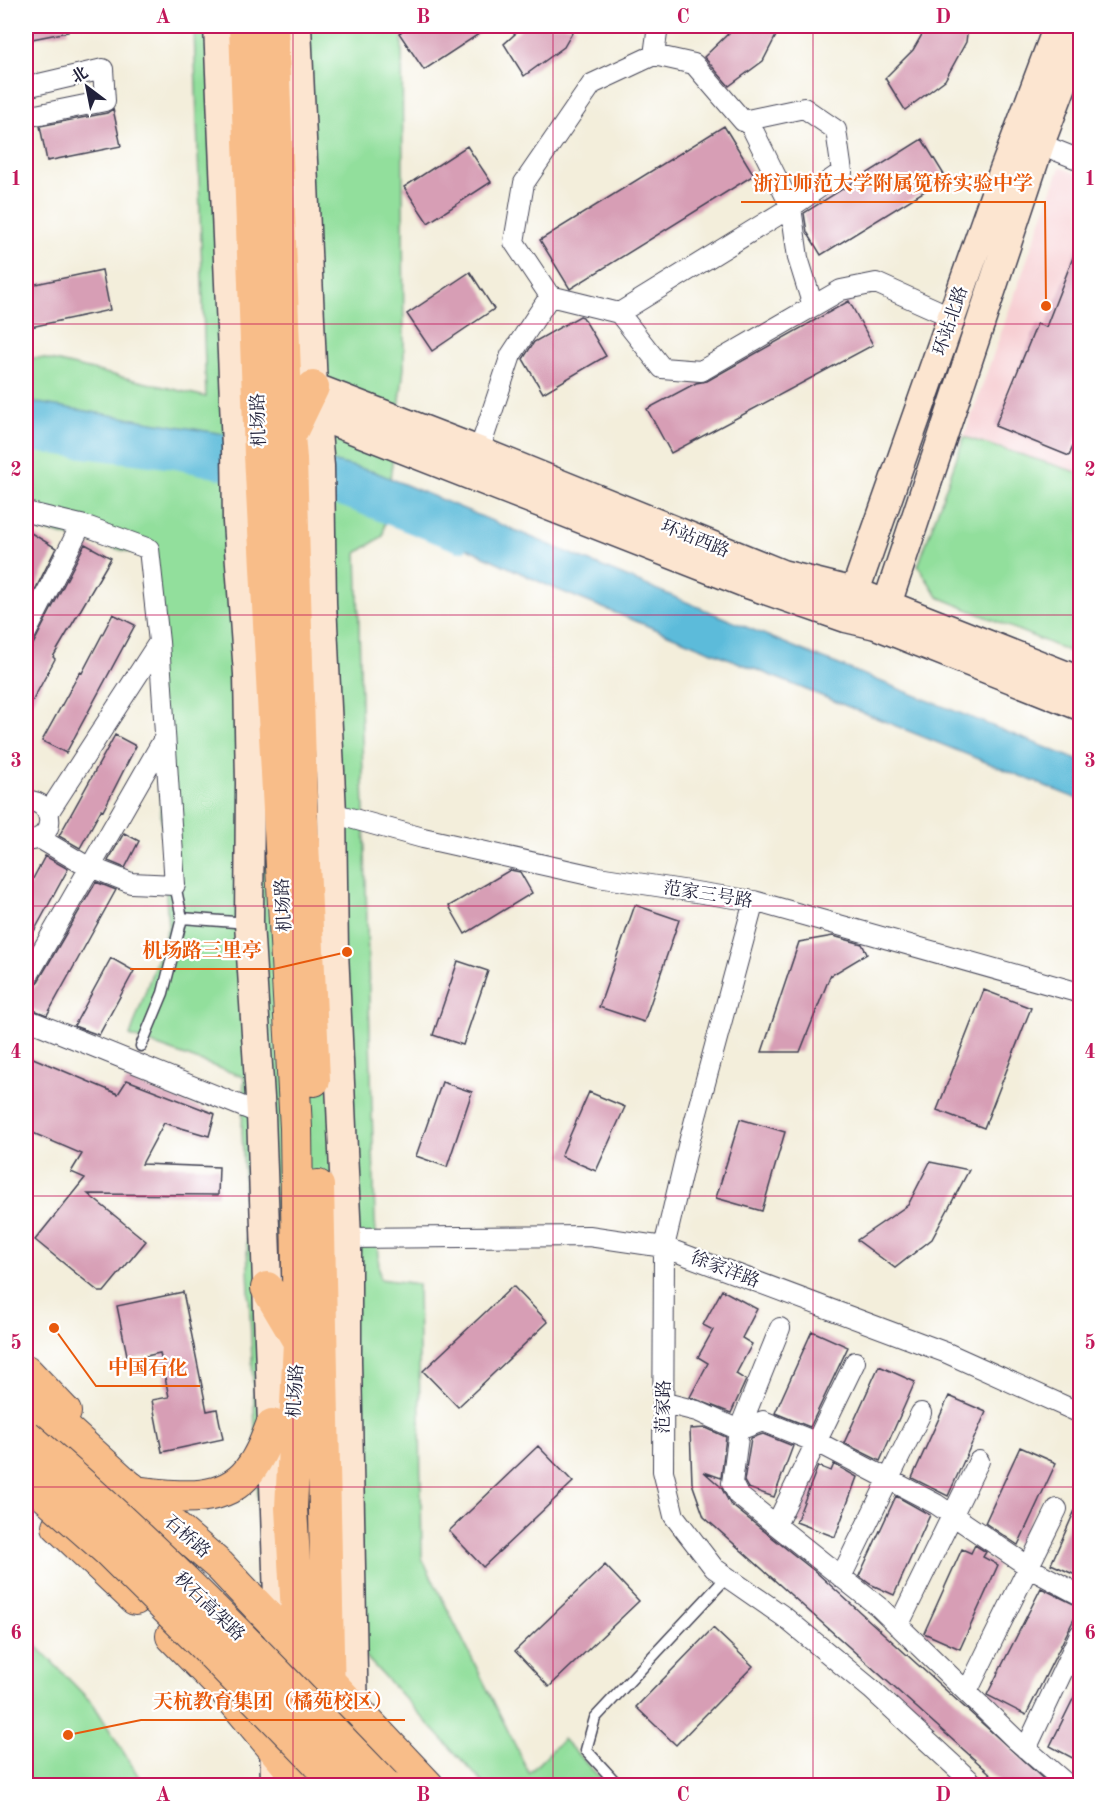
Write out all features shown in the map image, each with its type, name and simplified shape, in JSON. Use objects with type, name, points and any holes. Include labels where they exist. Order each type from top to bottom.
[{"type":"highway","points":[[26,1394],[134,1491]]},
{"type":"highway","name":"秋石高架路","points":[[26,1436],[243,1639],[385,1785]]},
{"type":"highway","name":"秋石高架路","points":[[26,1478],[108,1550],[216,1656],[341,1785]]},
{"type":"main road","name":"机场路","points":[[218,26],[248,451],[278,522],[322,615],[332,813],[334,951],[347,1238],[347,1361],[356,1785]]},
{"type":"main road","name":"机场路","points":[[245,26],[248,451]]},
{"type":"main road","name":"机场路","points":[[272,26],[300,454]]},
{"type":"main road","name":"机场路","points":[[297,26],[315,401],[278,522],[248,674],[249,923],[261,1114],[272,1425],[289,1638],[304,1785]]},
{"type":"main road","name":"环站北路","points":[[850,605],[996,191],[1058,26]]},
{"type":"main road","name":"环站北路","points":[[882,615],[1040,144],[1080,38]]},
{"type":"main road","points":[[300,454],[315,401]]},
{"type":"main road","name":"环站西路","points":[[315,401],[479,451],[782,574],[850,605]]},
{"type":"main road","name":"环站西路","points":[[315,401],[734,579],[850,605],[1080,681]]},
{"type":"main road","name":"机场路","points":[[273,1748],[289,1638],[291,1508],[299,1342],[296,1128],[278,522]]},
{"type":"main road","name":"机场路","points":[[278,522],[301,800],[313,1024],[320,1231],[329,1681],[304,1785]]},
{"type":"main road","name":"环站西路","points":[[882,615],[1080,706]]},
{"type":"main road","points":[[267,1288],[299,1342]]},
{"type":"main road","points":[[26,1371],[56,1401],[134,1491],[199,1497],[226,1490],[248,1473],[262,1451],[272,1425]]},
{"type":"main road","name":"石桥路","points":[[26,1415],[134,1491],[220,1566],[428,1785]]},
{"type":"main road","points":[[26,1497],[137,1601],[224,1689],[304,1785]]},
{"type":"street","points":[[654,55],[658,26]]},
{"type":"street","points":[[619,314],[791,207],[842,172],[836,130],[804,108],[743,121],[694,64],[654,55],[592,84],[525,183],[514,242],[550,296],[619,314],[662,368],[701,371],[841,290],[876,283],[952,317]]},
{"type":"street","points":[[26,87],[103,69],[105,101],[26,117]]},
{"type":"street","points":[[748,120],[791,207],[798,258],[813,306]]},
{"type":"street","points":[[1040,144],[1080,160]]},
{"type":"street","points":[[479,451],[512,355],[550,296]]},
{"type":"street","points":[[26,512],[81,525],[149,549],[159,642],[175,885],[131,883],[30,842]]},
{"type":"street","points":[[26,633],[81,525]]},
{"type":"street","points":[[30,842],[46,832],[49,826],[48,813],[159,642]]},
{"type":"street","points":[[26,979],[165,737]]},
{"type":"street","points":[[26,801],[39,803],[48,813]]},
{"type":"street","name":"范家三号路","points":[[332,813],[423,838],[598,877],[754,901],[1080,993]]},
{"type":"street","name":"范家路","points":[[754,901],[688,1146],[664,1247],[663,1471],[674,1516],[714,1568],[783,1616],[871,1689],[976,1785]]},
{"type":"street","points":[[26,1019],[261,1114]]},
{"type":"street","name":"徐家洋路","points":[[347,1238],[589,1236],[664,1247],[947,1353],[1080,1413]]},
{"type":"street","points":[[780,1328],[739,1430],[732,1484],[738,1495],[879,1607],[1026,1749],[1069,1785]]},
{"type":"street","points":[[776,1525],[855,1362]]},
{"type":"street","points":[[665,1403],[696,1411],[739,1430],[763,1421],[816,1442],[936,1504],[1029,1567],[1080,1595]]},
{"type":"street","points":[[841,1577],[921,1413]]},
{"type":"street","points":[[898,1626],[979,1461]]},
{"type":"street","points":[[967,1692],[1057,1509]]},
{"type":"street","points":[[1026,1749],[1080,1634]]},
{"type":"lane","points":[[141,1046],[163,993],[182,918],[175,885]]},
{"type":"lane","points":[[182,918],[249,923]]},
{"type":"lane","points":[[619,1785],[586,1750],[595,1718],[727,1577]]},
{"type":"shaded area","points":[[1060,167],[1080,175],[1080,656],[938,597],[918,566]]},
{"type":"green space","points":[[194,26],[402,26],[404,368],[383,536],[357,553],[375,1220],[380,1279],[418,1284],[422,1558],[529,1773],[563,1739],[607,1785],[485,1785],[260,1543],[242,1131],[244,1077],[130,1036],[168,927],[145,556],[26,526],[26,358],[42,358],[206,397]]},
{"type":"green space","points":[[964,437],[1080,473],[1080,656],[938,597],[918,566]]},
{"type":"green space","points":[[26,1635],[94,1705],[144,1785],[26,1785]]},
{"type":"water","points":[[26,401],[224,434],[375,472],[799,649],[1080,761],[1080,800],[551,587],[342,490],[26,435]]},
{"type":"building","points":[[26,26],[67,26],[68,32],[27,40]]},
{"type":"building","points":[[411,26],[491,26],[424,70],[399,33]]},
{"type":"building","points":[[524,26],[576,26],[564,47],[524,76],[504,44]]},
{"type":"building","points":[[734,26],[781,26],[763,61],[729,86],[704,57]]},
{"type":"building","points":[[927,26],[968,26],[966,42],[945,80],[905,110],[885,78],[913,50]]},
{"type":"building","points":[[113,109],[121,146],[47,161],[40,126],[107,113]]},
{"type":"building","points":[[724,126],[754,175],[570,289],[540,240]]},
{"type":"building","points":[[922,139],[946,178],[821,255],[807,232],[804,213]]},
{"type":"building","points":[[467,146],[491,182],[428,223],[404,187]]},
{"type":"building","points":[[1079,242],[1080,429],[1069,456],[995,426],[1037,324],[1046,327]]},
{"type":"building","points":[[102,270],[110,310],[26,328],[26,286]]},
{"type":"building","points":[[470,272],[494,309],[432,351],[407,314]]},
{"type":"building","points":[[849,301],[873,345],[671,453],[647,409],[696,383],[707,381]]},
{"type":"building","points":[[580,316],[583,317],[606,356],[543,393],[523,359],[534,342]]},
{"type":"building","points":[[26,530],[56,548],[26,608]]},
{"type":"building","points":[[85,544],[111,558],[53,657],[55,659],[26,713],[26,658]]},
{"type":"building","points":[[113,614],[135,625],[66,753],[42,741]]},
{"type":"building","points":[[115,735],[136,746],[103,811],[101,810],[80,848],[59,836]]},
{"type":"building","points":[[124,833],[139,841],[125,868],[108,861]]},
{"type":"building","points":[[45,856],[68,869],[26,946],[26,892]]},
{"type":"building","points":[[510,870],[520,872],[532,893],[465,934],[449,906]]},
{"type":"building","points":[[96,882],[116,890],[47,1015],[26,1007],[26,1000],[31,990]]},
{"type":"building","points":[[635,905],[679,920],[644,1022],[599,1007]]},
{"type":"building","points":[[833,936],[862,944],[867,954],[830,976],[800,1052],[762,1052],[799,942]]},
{"type":"building","points":[[111,958],[134,971],[99,1035],[74,1026]]},
{"type":"building","points":[[458,961],[488,971],[463,1045],[433,1035]]},
{"type":"building","points":[[984,990],[1031,1008],[984,1128],[937,1110]]},
{"type":"building","points":[[26,1055],[118,1094],[127,1080],[215,1114],[209,1136],[164,1123],[142,1164],[219,1167],[218,1195],[88,1194],[146,1241],[104,1292],[99,1292],[35,1240],[85,1178],[71,1172],[82,1154],[26,1130]]},
{"type":"building","points":[[442,1082],[472,1092],[447,1167],[416,1156]]},
{"type":"building","points":[[589,1092],[625,1107],[596,1171],[561,1156]]},
{"type":"building","points":[[740,1119],[785,1132],[762,1211],[716,1198]]},
{"type":"building","points":[[930,1162],[969,1170],[932,1239],[895,1268],[857,1240],[908,1205]]},
{"type":"building","points":[[513,1286],[548,1322],[458,1407],[423,1371]]},
{"type":"building","points":[[722,1290],[757,1309],[742,1338],[752,1344],[736,1374],[746,1380],[731,1413],[690,1397],[708,1363],[698,1357],[713,1330],[703,1325]]},
{"type":"building","points":[[183,1292],[207,1411],[217,1409],[223,1439],[162,1452],[152,1400],[169,1397],[160,1353],[128,1360],[117,1306]]},
{"type":"building","points":[[812,1331],[848,1347],[810,1427],[775,1413]]},
{"type":"building","points":[[879,1366],[915,1382],[880,1461],[844,1443]]},
{"type":"building","points":[[949,1396],[986,1412],[948,1496],[912,1478]]},
{"type":"building","points":[[706,1428],[726,1437],[721,1478],[704,1472],[721,1487],[730,1504],[817,1573],[1050,1785],[1003,1785],[704,1517],[692,1483],[690,1429]]},
{"type":"building","points":[[763,1434],[793,1446],[774,1497],[748,1488],[744,1481],[751,1438]]},
{"type":"building","points":[[538,1446],[573,1482],[483,1567],[449,1531]]},
{"type":"building","points":[[1020,1447],[1056,1463],[1018,1545],[985,1523]]},
{"type":"building","points":[[834,1464],[857,1477],[835,1537],[796,1522],[818,1466],[831,1471]]},
{"type":"building","points":[[896,1496],[930,1515],[894,1595],[859,1576]]},
{"type":"building","points":[[1080,1499],[1080,1577],[1051,1564]]},
{"type":"building","points":[[975,1545],[986,1552],[983,1557],[998,1565],[960,1649],[924,1633],[962,1549],[971,1553]]},
{"type":"building","points":[[605,1565],[639,1601],[549,1687],[515,1651]]},
{"type":"building","points":[[1041,1588],[1080,1607],[1026,1715],[987,1695]]},
{"type":"building","points":[[713,1628],[753,1666],[676,1745],[636,1707]]},
{"type":"building","points":[[1080,1685],[1080,1762],[1050,1746]]},
{"type":"waterway","points":[[26,442],[176,460],[246,476]]},
{"type":"waterway","points":[[311,491],[347,499],[460,543]]},
{"type":"place","name":"浙江师范大学附属笕桥实验中学","points":[[1046,306]]},
{"type":"place","name":"机场路三里亭","points":[[347,952]]},
{"type":"place","name":"中国石化","points":[[54,1328]]},
{"type":"place","name":"天杭教育集团（橘苑校区）","points":[[68,1735]]}]
